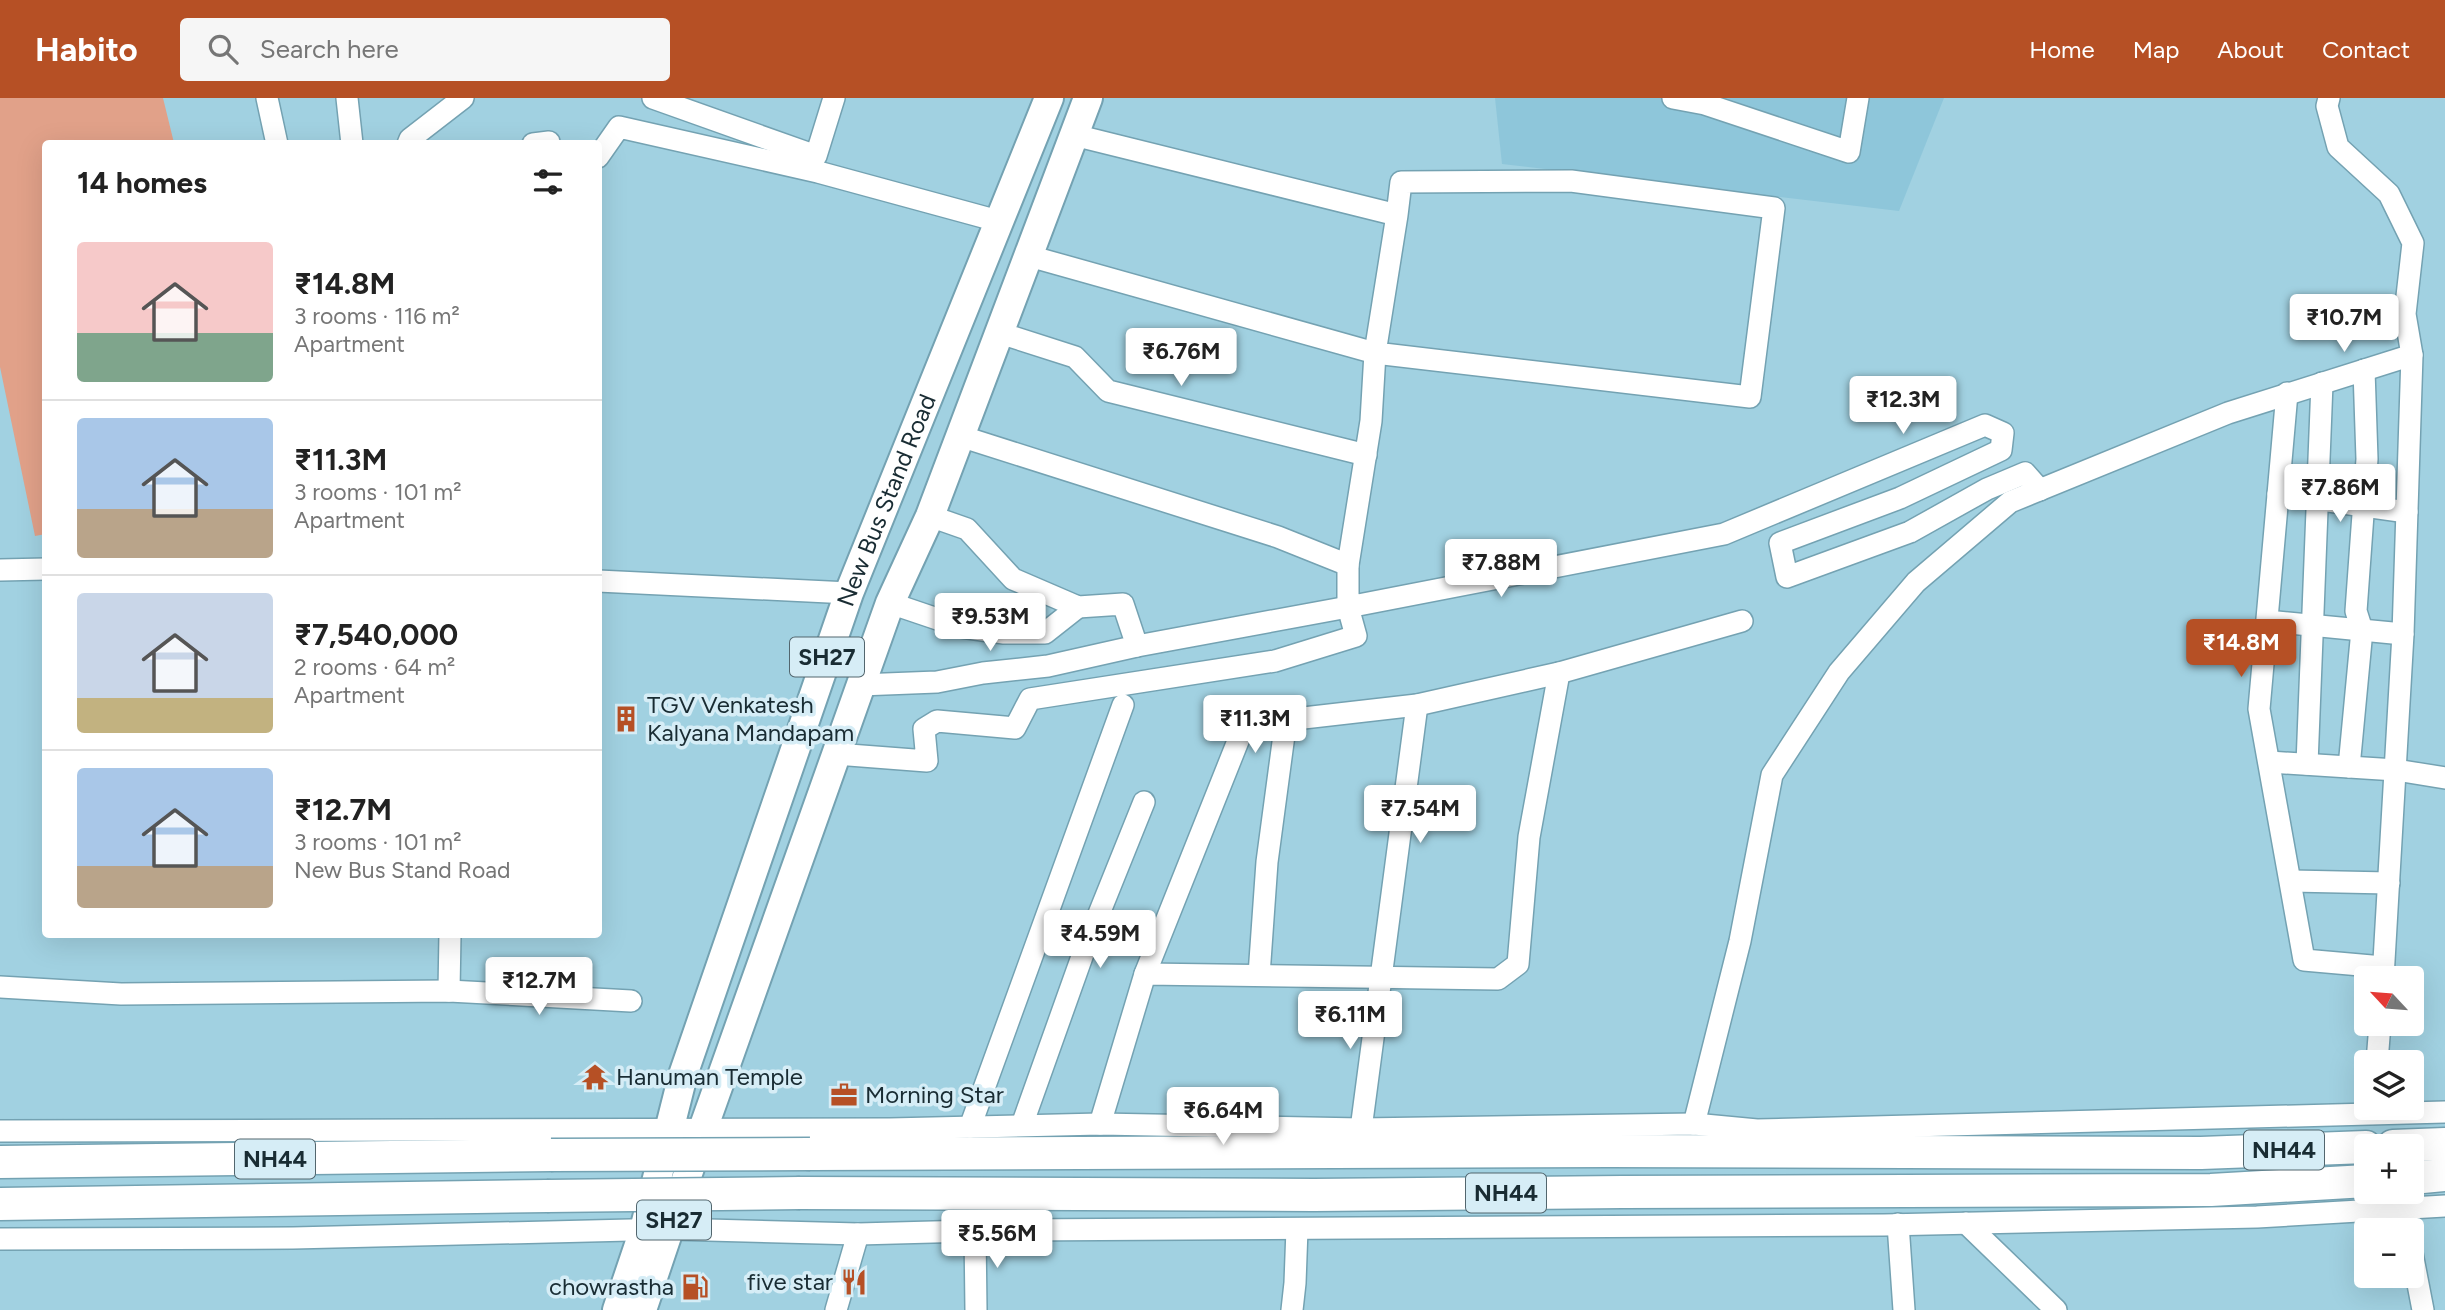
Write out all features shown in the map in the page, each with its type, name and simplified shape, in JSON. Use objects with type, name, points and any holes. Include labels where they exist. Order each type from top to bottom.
[{"type":"highway","points":[[2424,1145],[2445,1144]]},
{"type":"highway","name":"NH44","points":[[0,1162],[551,1155],[1569,1151],[2201,1153],[2354,1147]]},
{"type":"highway","points":[[2424,1177],[2445,1175]]},
{"type":"highway","name":"NH44","points":[[0,1204],[800,1193],[1314,1195],[2211,1190],[2354,1182]]},
{"type":"main road","name":"New Bus Stand Road","points":[[657,1229],[669,1129],[683,1074],[849,593],[1049,98]]},
{"type":"main road","name":"New Bus Stand Road","points":[[702,1129],[890,603],[930,516],[1088,98]]},
{"type":"main road","name":"SH27","points":[[617,1310],[702,1129]]},
{"type":"main road","name":"SH27","points":[[642,1310],[657,1229]]},
{"type":"street","points":[[267,98],[276,140]]},
{"type":"street","points":[[347,98],[352,140]]},
{"type":"street","points":[[410,140],[463,98]]},
{"type":"street","points":[[653,98],[816,156],[834,98]]},
{"type":"street","points":[[1674,98],[1705,104],[1849,152],[1858,98]]},
{"type":"street","points":[[2329,98],[2328,106],[2338,147],[2389,194],[2413,243],[2405,314],[2412,355],[2403,634],[2383,966]]},
{"type":"street","points":[[602,150],[619,127],[818,172],[999,221]]},
{"type":"street","points":[[1074,135],[1397,215]]},
{"type":"street","points":[[836,754],[927,761],[924,729],[937,721],[1015,728],[1030,699],[1275,662],[1356,636],[1348,607],[1348,565],[1371,421],[1375,352],[1401,182],[1571,181],[1774,208],[1750,397],[1375,352],[1028,256]]},
{"type":"street","points":[[1000,333],[1075,357],[1108,391],[1366,455]]},
{"type":"street","points":[[1695,1124],[1740,941],[1772,775],[1839,672],[1916,582],[2010,502],[2228,413],[2412,355]]},
{"type":"street","points":[[2349,767],[2362,630],[2356,611],[2367,459],[2364,370]]},
{"type":"street","points":[[2307,764],[2322,383]]},
{"type":"street","points":[[2287,393],[2259,709],[2304,960],[2354,968]]},
{"type":"street","points":[[860,685],[937,682],[983,673],[1048,666],[1137,646],[1724,534],[1985,425],[2003,433],[2001,450],[1900,498],[1780,544],[1787,578],[1910,532],[1987,489],[2025,473],[2040,490]]},
{"type":"street","points":[[960,436],[1278,537],[1348,565]]},
{"type":"street","points":[[2278,494],[2407,512]]},
{"type":"street","points":[[930,516],[967,529],[1013,579],[1079,607],[1123,604],[1137,646]]},
{"type":"street","points":[[0,570],[42,569]]},
{"type":"street","points":[[602,581],[849,593]]},
{"type":"street","points":[[890,603],[961,627],[1003,634],[1045,633],[1079,607]]},
{"type":"street","points":[[1100,1124],[1145,974],[1244,726],[1417,705],[1559,673],[1742,621]]},
{"type":"street","points":[[2267,621],[2403,634]]},
{"type":"street","points":[[1145,974],[1498,979],[1518,964],[1529,837],[1559,673]]},
{"type":"street","points":[[970,1127],[1123,705]]},
{"type":"street","points":[[1361,1129],[1417,705]]},
{"type":"street","points":[[1259,975],[1267,862],[1286,720]]},
{"type":"street","points":[[2269,762],[2396,770],[2445,778]]},
{"type":"street","points":[[1022,1125],[1084,951],[1144,802]]},
{"type":"street","points":[[2291,881],[2389,883]]},
{"type":"street","points":[[449,991],[450,938]]},
{"type":"street","points":[[0,987],[121,994],[449,991],[631,1000]]},
{"type":"street","points":[[0,1132],[702,1129],[1100,1124],[1361,1129],[1695,1124],[1757,1130],[2354,1111]]},
{"type":"street","points":[[2424,1111],[2445,1112]]},
{"type":"street","points":[[0,1239],[293,1238],[657,1229],[858,1234],[1898,1224],[2257,1217],[2445,1206]]},
{"type":"street","points":[[2401,1209],[2403,1218]]},
{"type":"street","points":[[1966,1223],[2056,1310]]},
{"type":"street","points":[[1898,1224],[1904,1310]]},
{"type":"street","points":[[1292,1310],[1296,1283],[1297,1229]]},
{"type":"street","points":[[975,1231],[976,1310]]},
{"type":"street","points":[[836,1310],[858,1234]]},
{"type":"street","points":[[2419,1288],[2423,1310]]},
{"type":"shaded area","points":[[0,98],[163,98],[173,140],[42,140],[42,535],[35,536],[0,367]]},
{"type":"shaded area","points":[[1495,98],[1944,98],[1899,211],[1502,164]]},
{"type":"place","name":"TGV Venkatesh Kalyana Mandapam","points":[[626,719]]},
{"type":"place","name":"Hanuman Temple","points":[[595,1077]]},
{"type":"place","name":"Morning Star","points":[[844,1095]]},
{"type":"place","name":"five star","points":[[854,1282]]},
{"type":"place","name":"chowrastha","points":[[695,1287]]}]
